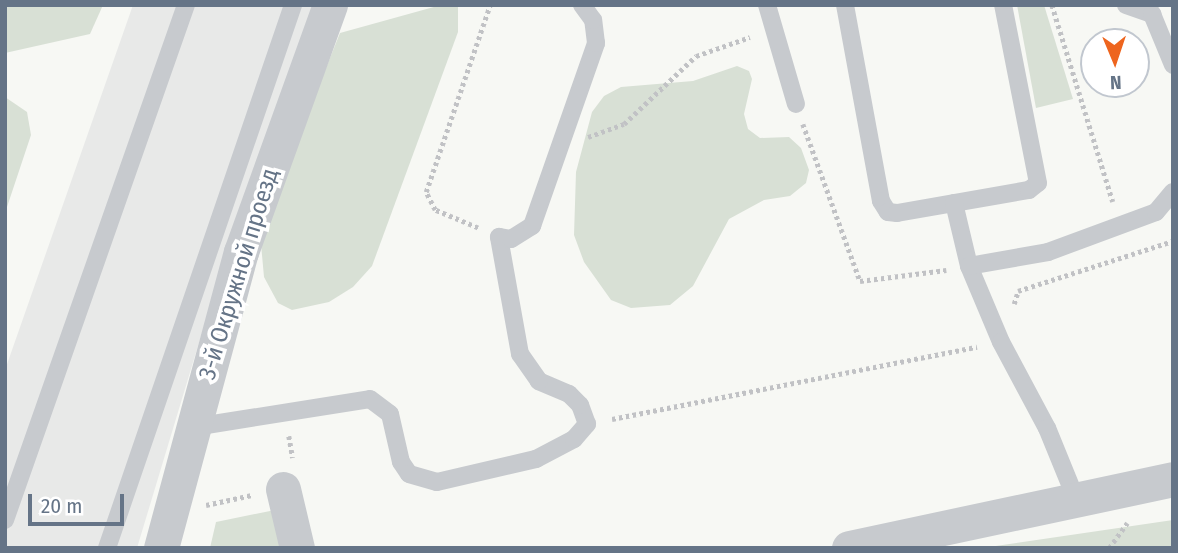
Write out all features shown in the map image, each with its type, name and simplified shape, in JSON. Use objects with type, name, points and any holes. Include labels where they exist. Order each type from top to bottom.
[{"type":"street","name":"3-й Окружной проезд","points":[[161,548],[241,252],[330,5]]},
{"type":"street","points":[[849,548],[1173,479]]},
{"type":"street","points":[[283,489],[297,548]]},
{"type":"lane","points":[[5,520],[186,5]]},
{"type":"lane","points":[[107,548],[293,5]]},
{"type":"lane","points":[[194,427],[370,399],[390,414],[401,462],[410,474],[437,482],[557,452],[587,424],[569,394],[539,381],[527,369],[520,354],[499,237],[511,239],[532,226],[596,43],[593,20],[582,5]]},
{"type":"lane","points":[[767,5],[796,104]]},
{"type":"lane","points":[[845,5],[883,208],[897,213],[1029,190],[1038,183],[1003,5]]},
{"type":"lane","points":[[1126,5],[1152,14],[1173,65]]},
{"type":"lane","points":[[969,266],[1048,252],[1156,212],[1173,192]]},
{"type":"lane","points":[[954,203],[969,266],[1002,342],[1047,428],[1076,499]]},
{"type":"path","points":[[490,5],[426,192],[435,210],[499,237]]},
{"type":"path","points":[[1052,5],[1120,225]]},
{"type":"path","points":[[558,148],[624,124],[696,56],[774,28]]},
{"type":"path","points":[[796,104],[860,281],[969,266]]},
{"type":"path","points":[[587,424],[1002,342],[1017,291],[1173,241]]},
{"type":"shaded area","points":[[5,5],[103,5],[90,34],[5,53]]},
{"type":"shaded area","points":[[133,5],[313,5],[229,243],[137,548],[5,548],[5,370]]},
{"type":"shaded area","points":[[441,5],[458,5],[458,32],[372,266],[353,287],[329,302],[292,310],[278,303],[264,277],[260,233],[340,33]]},
{"type":"shaded area","points":[[1017,5],[1044,5],[1073,99],[1036,108]]},
{"type":"shaded area","points":[[737,66],[749,71],[752,79],[744,114],[748,129],[760,138],[789,137],[801,148],[809,170],[806,183],[790,196],[764,200],[729,219],[693,286],[670,305],[631,308],[611,300],[584,262],[574,235],[576,172],[592,112],[604,96],[621,87],[693,81]]},
{"type":"shaded area","points":[[5,97],[27,112],[31,135],[5,213]]},
{"type":"shaded area","points":[[275,510],[283,548],[210,548],[216,522]]},
{"type":"shaded area","points":[[1173,520],[1173,548],[982,548]]}]
